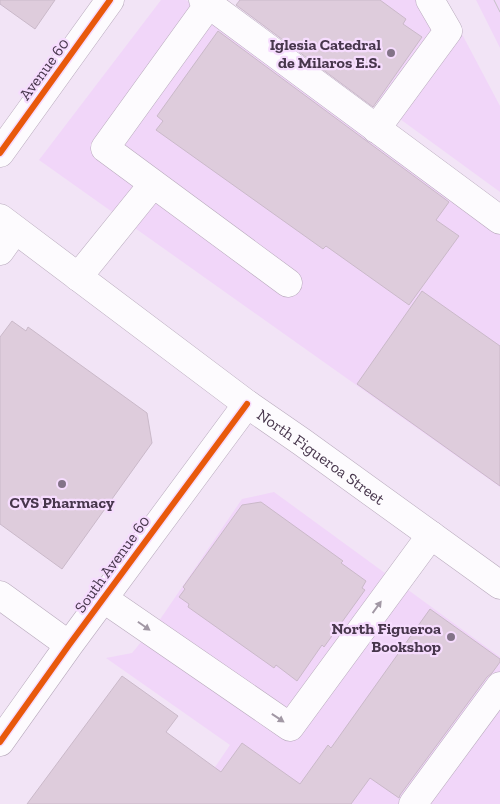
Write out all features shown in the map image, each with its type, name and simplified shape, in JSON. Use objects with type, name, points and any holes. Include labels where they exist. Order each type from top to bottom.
[{"type":"street","name":"Avenue 60","points":[[0,153],[110,0]]},
{"type":"street","points":[[376,129],[448,31],[430,0]]},
{"type":"street","points":[[288,283],[105,148],[206,2],[500,220]]},
{"type":"street","points":[[78,277],[152,184]]},
{"type":"street","name":"North Figueroa Street","points":[[5,233],[78,277],[247,404],[500,585]]},
{"type":"street","name":"South Avenue 60","points":[[0,742],[69,645],[247,404]]},
{"type":"street","points":[[104,598],[290,726],[431,535]]},
{"type":"street","points":[[0,595],[69,645]]},
{"type":"street","points":[[413,804],[500,686]]},
{"type":"shaded area","points":[[161,0],[186,0],[500,227],[500,487],[39,160]]},
{"type":"shaded area","name":"Iglesia Catedral de Milaros E.S.","points":[[237,0],[444,0],[500,106],[500,192]]},
{"type":"shaded area","points":[[476,0],[500,0],[500,48]]},
{"type":"shaded area","points":[[274,492],[500,657],[500,804],[190,804],[230,745],[106,658],[132,653],[161,618],[242,499]]},
{"type":"building","points":[[0,0],[55,0],[35,29],[0,4]]},
{"type":"building","points":[[240,0],[380,0],[406,19],[403,24],[422,37],[373,107],[236,5]]},
{"type":"building","points":[[218,31],[449,202],[436,220],[459,236],[409,305],[326,246],[323,249],[156,130],[163,121],[157,116]]},
{"type":"building","points":[[422,291],[500,346],[500,486],[357,384]]},
{"type":"building","name":"CVS Pharmacy","points":[[12,321],[26,331],[28,327],[147,413],[152,443],[62,569],[0,524],[0,337]]},
{"type":"building","points":[[261,502],[343,561],[341,563],[366,581],[362,588],[365,590],[324,647],[322,645],[297,681],[276,665],[274,668],[188,607],[189,604],[179,597],[185,589],[183,587],[242,505]]},
{"type":"building","points":[[430,609],[500,659],[500,662],[399,798],[370,778],[351,804],[27,804],[122,676],[178,716],[166,732],[221,772],[242,743],[300,784],[328,745],[331,748]]},
{"type":"tram line","points":[[494,0],[500,12]]},
{"type":"cycle path","points":[[0,153],[110,0]]},
{"type":"cycle path","points":[[0,742],[69,645],[247,404]]},
{"type":"place","name":"Iglesia Catedral de Milaros E.S.","points":[[391,53]]},
{"type":"place","name":"CVS Pharmacy","points":[[62,484]]},
{"type":"place","name":"North Figueroa Bookshop","points":[[451,637]]}]
